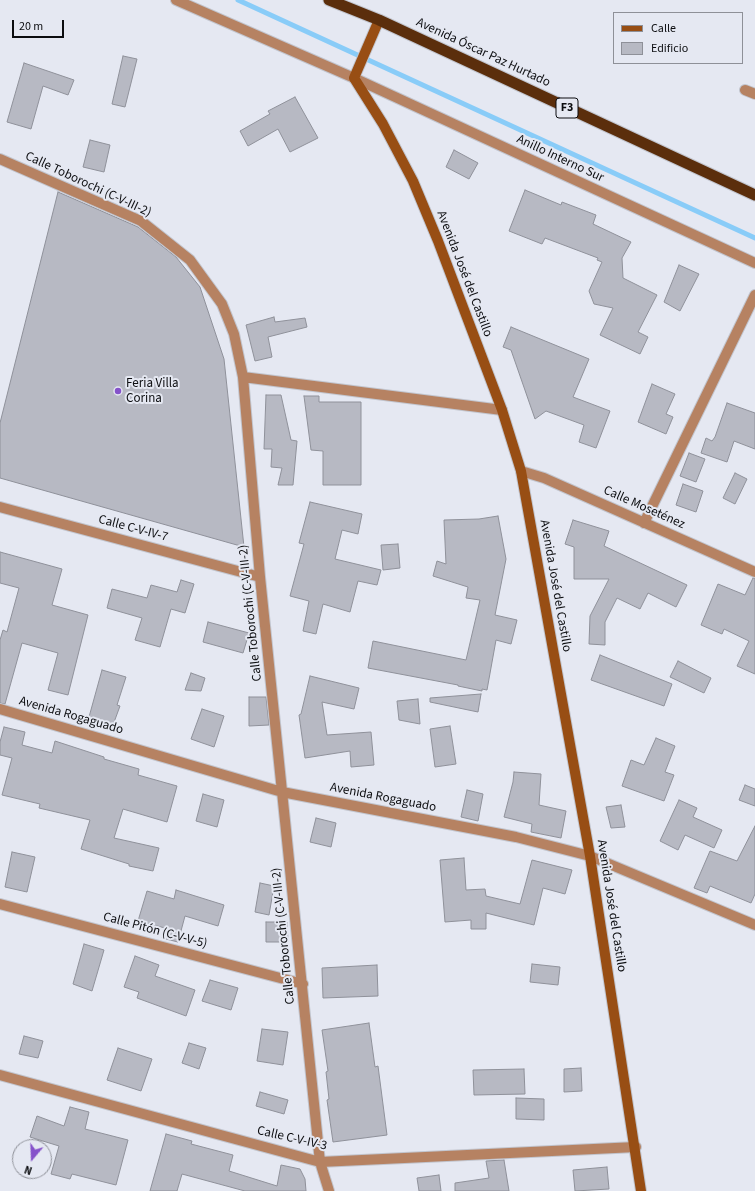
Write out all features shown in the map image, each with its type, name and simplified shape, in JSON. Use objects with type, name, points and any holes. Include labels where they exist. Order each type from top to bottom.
[{"type":"highway","name":"Avenida Óscar Paz Hurtado","points":[[329,0],[379,20],[755,195]]},
{"type":"main road","points":[[354,78],[379,20]]},
{"type":"main road","name":"Avenida José del Castillo","points":[[354,78],[382,124],[413,181],[438,242],[502,410],[521,471],[590,856],[636,1147],[641,1191]]},
{"type":"street","name":"Anillo Interno Sur","points":[[176,0],[354,78],[755,262]]},
{"type":"street","points":[[745,90],[755,94]]},
{"type":"street","name":"Calle Toborochi (C-V-III-2)","points":[[0,158],[141,221],[190,260],[222,304],[234,334],[243,377],[260,577],[303,984],[320,1162],[329,1191]]},
{"type":"street","points":[[644,523],[755,295]]},
{"type":"street","points":[[243,377],[502,410]]},
{"type":"street","name":"Calle Moseténez","points":[[521,471],[544,478],[755,572]]},
{"type":"street","name":"Calle C-V-IV-7","points":[[0,507],[260,577]]},
{"type":"street","name":"Avenida Rogaguado","points":[[0,709],[282,792],[516,837],[590,856],[755,925]]},
{"type":"street","name":"Calle Pitón (C-V-V-5)","points":[[0,904],[303,984]]},
{"type":"street","name":"Calle C-V-IV-3","points":[[0,1074],[320,1162],[636,1147]]},
{"type":"building","points":[[123,56],[137,59],[125,107],[112,104]]},
{"type":"building","points":[[24,63],[74,80],[68,95],[43,86],[31,129],[7,122]]},
{"type":"building","points":[[295,97],[318,138],[290,152],[278,129],[248,146],[240,131],[270,114],[268,111]]},
{"type":"building","points":[[90,140],[110,145],[104,172],[83,167]]},
{"type":"building","points":[[454,150],[478,163],[469,179],[446,167]]},
{"type":"building","points":[[525,190],[561,205],[562,202],[596,215],[593,224],[631,242],[622,258],[623,278],[657,295],[638,332],[648,337],[640,354],[600,335],[613,308],[594,304],[589,291],[602,262],[597,260],[598,258],[545,238],[542,244],[509,231]]},
{"type":"building","name":"Feria Villa Corina","points":[[58,192],[138,227],[176,257],[200,287],[224,359],[244,547],[0,478],[0,423]]},
{"type":"building","points":[[679,265],[699,274],[680,311],[664,302]]},
{"type":"building","points":[[274,317],[275,322],[305,318],[307,327],[268,337],[272,357],[255,361],[246,325]]},
{"type":"building","points":[[511,327],[589,359],[573,397],[610,411],[596,448],[579,442],[584,425],[546,411],[535,419],[511,350],[503,347]]},
{"type":"building","points":[[652,384],[675,394],[666,414],[673,417],[666,434],[638,422]]},
{"type":"building","points":[[266,395],[281,395],[291,440],[297,441],[293,485],[278,485],[282,468],[271,467],[272,449],[264,449]]},
{"type":"building","points":[[304,396],[319,396],[319,402],[361,402],[361,485],[323,485],[323,451],[311,450]]},
{"type":"building","points":[[727,403],[755,413],[755,449],[734,441],[727,462],[701,453],[706,438],[712,441],[715,437]]},
{"type":"building","points":[[689,453],[705,459],[696,482],[680,476]]},
{"type":"building","points":[[735,473],[747,479],[735,504],[723,498]]},
{"type":"building","points":[[683,484],[703,491],[696,512],[676,505]]},
{"type":"building","points":[[310,502],[362,514],[358,534],[342,530],[335,559],[381,570],[377,585],[358,581],[350,612],[323,604],[316,634],[303,631],[309,601],[290,596],[304,544],[299,543]]},
{"type":"building","points":[[498,516],[506,559],[495,615],[517,620],[511,644],[496,640],[487,690],[482,689],[482,691],[368,668],[373,641],[466,660],[480,600],[466,598],[468,587],[433,576],[437,561],[446,564],[444,520],[479,519]]},
{"type":"building","points":[[573,520],[609,531],[604,546],[687,585],[676,607],[648,593],[640,609],[617,598],[605,622],[605,645],[589,644],[590,616],[609,579],[574,579],[574,547],[565,544]]},
{"type":"building","points":[[398,544],[400,568],[383,570],[381,545]]},
{"type":"building","points":[[0,552],[62,569],[52,605],[88,615],[68,695],[48,690],[58,653],[22,643],[5,704],[0,703],[0,640],[3,630],[7,632],[19,588],[0,583]]},
{"type":"building","points":[[753,578],[755,578],[755,674],[737,666],[749,641],[724,629],[722,634],[701,625],[718,584],[745,595]]},
{"type":"building","points":[[181,580],[194,584],[185,613],[171,609],[160,647],[135,640],[142,618],[107,608],[112,589],[147,598],[151,585],[177,592]]},
{"type":"building","points":[[208,622],[249,633],[243,653],[203,642]]},
{"type":"building","points":[[600,655],[672,684],[664,706],[591,680]]},
{"type":"building","points":[[678,661],[711,678],[704,693],[670,677]]},
{"type":"building","points":[[102,670],[126,677],[117,705],[120,706],[113,725],[89,717]]},
{"type":"building","points":[[191,673],[205,678],[201,691],[185,690]]},
{"type":"building","points":[[310,676],[359,688],[354,709],[322,702],[327,735],[371,732],[374,765],[351,767],[350,751],[305,758],[299,715],[301,714]]},
{"type":"building","points":[[481,694],[478,712],[430,702],[430,698]]},
{"type":"building","points":[[249,697],[266,697],[269,725],[249,726]]},
{"type":"building","points":[[418,699],[420,724],[399,720],[397,701]]},
{"type":"building","points":[[202,709],[224,716],[214,747],[191,739]]},
{"type":"building","points":[[450,726],[456,764],[435,767],[430,729]]},
{"type":"building","points":[[4,727],[25,732],[22,745],[52,753],[55,741],[104,757],[104,759],[139,769],[138,775],[177,786],[167,822],[123,809],[114,838],[159,848],[153,871],[129,866],[129,864],[81,849],[90,820],[39,808],[40,804],[2,795],[12,758],[0,755],[0,742]]},
{"type":"building","points":[[656,738],[675,746],[665,772],[674,775],[664,801],[622,786],[631,760],[644,765]]},
{"type":"building","points":[[514,772],[541,774],[539,805],[566,811],[561,838],[531,832],[532,824],[504,817]]},
{"type":"building","points":[[745,785],[755,789],[755,806],[739,800]]},
{"type":"building","points":[[467,790],[483,794],[478,821],[461,817]]},
{"type":"building","points":[[203,794],[224,800],[217,827],[196,821]]},
{"type":"building","points":[[679,800],[697,808],[693,817],[722,830],[714,848],[685,835],[678,850],[660,841]]},
{"type":"building","points":[[621,805],[625,827],[611,828],[606,807]]},
{"type":"building","points":[[316,818],[336,823],[331,847],[310,842]]},
{"type":"building","points":[[755,826],[755,894],[751,903],[710,886],[707,893],[694,888],[710,851],[737,861]]},
{"type":"building","points":[[12,852],[35,857],[27,892],[5,887]]},
{"type":"building","points":[[464,858],[466,890],[485,889],[486,896],[520,904],[532,860],[572,870],[565,894],[543,888],[534,925],[486,913],[486,929],[471,929],[471,920],[445,922],[440,860]]},
{"type":"building","points":[[260,883],[274,886],[269,915],[255,912]]},
{"type":"building","points":[[176,890],[224,905],[218,926],[185,916],[178,942],[162,938],[165,928],[138,921],[147,891],[174,899]]},
{"type":"building","points":[[266,922],[287,922],[288,942],[266,942]]},
{"type":"building","points":[[84,944],[104,950],[92,991],[73,984]]},
{"type":"building","points":[[135,956],[159,965],[155,976],[195,990],[186,1016],[137,998],[139,992],[124,987]]},
{"type":"building","points":[[532,964],[560,967],[558,985],[530,982]]},
{"type":"building","points":[[377,965],[378,996],[323,998],[322,968]]},
{"type":"building","points":[[210,980],[238,988],[231,1010],[202,1001]]},
{"type":"building","points":[[369,1023],[375,1067],[378,1066],[387,1135],[333,1142],[327,1100],[329,1099],[326,1072],[328,1071],[322,1030]]},
{"type":"building","points":[[262,1029],[288,1032],[283,1065],[257,1061]]},
{"type":"building","points":[[24,1036],[43,1041],[38,1058],[19,1054]]},
{"type":"building","points":[[189,1043],[206,1048],[199,1069],[182,1063]]},
{"type":"building","points":[[118,1048],[152,1059],[141,1091],[107,1080]]},
{"type":"building","points":[[581,1068],[582,1091],[564,1092],[564,1069]]},
{"type":"building","points":[[524,1069],[525,1094],[474,1095],[473,1070]]},
{"type":"building","points":[[260,1092],[288,1100],[284,1114],[256,1106]]},
{"type":"building","points":[[516,1098],[544,1099],[544,1120],[516,1119]]},
{"type":"building","points":[[70,1107],[89,1112],[85,1129],[128,1140],[116,1185],[72,1174],[70,1179],[52,1174],[59,1146],[52,1144],[52,1139],[36,1139],[30,1137],[37,1116],[64,1126]]},
{"type":"building","points":[[166,1134],[192,1141],[191,1144],[233,1155],[229,1171],[277,1186],[281,1165],[300,1169],[305,1179],[306,1191],[245,1191],[182,1174],[177,1191],[150,1191]]},
{"type":"building","points":[[504,1160],[509,1191],[455,1191],[455,1183],[489,1178],[486,1161]]},
{"type":"building","points":[[607,1167],[609,1189],[575,1191],[573,1170]]},
{"type":"building","points":[[439,1175],[441,1191],[419,1191],[417,1178]]},
{"type":"waterway","points":[[238,0],[755,238]]},
{"type":"place","name":"Feria Villa Corina","points":[[118,391]]}]
